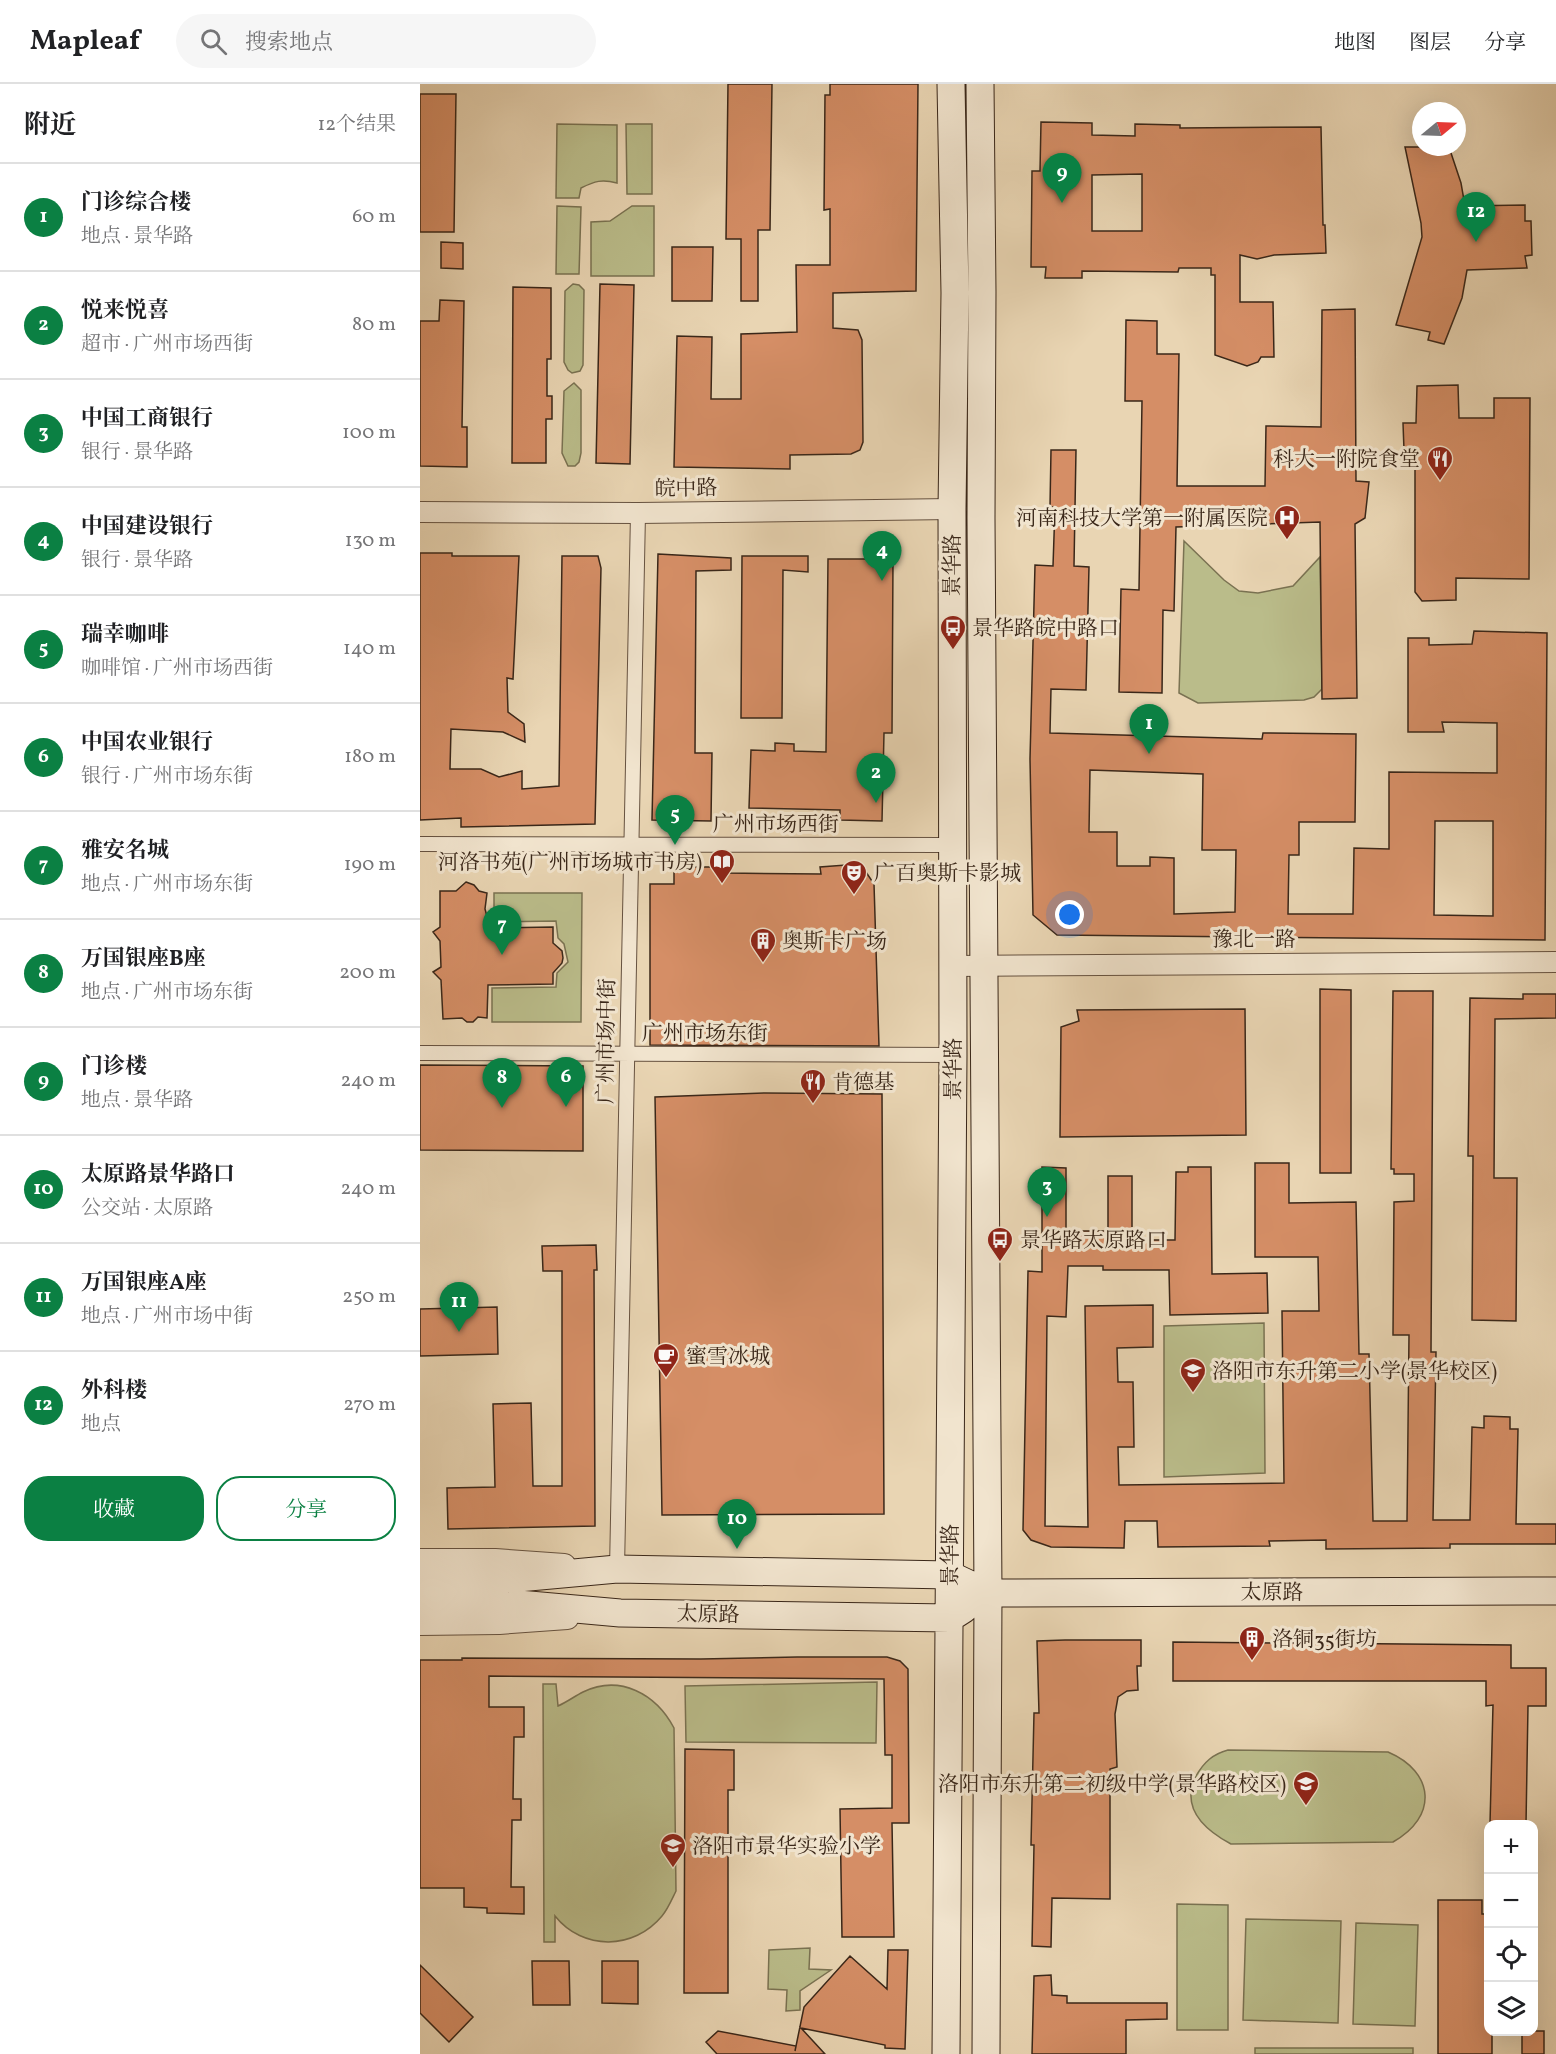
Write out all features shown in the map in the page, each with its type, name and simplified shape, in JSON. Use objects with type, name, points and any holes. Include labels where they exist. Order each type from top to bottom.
[{"type":"main road","name":"景华路","points":[[946,2054],[953,1055],[952,509],[955,293],[951,84]]},
{"type":"main road","name":"景华路","points":[[980,84],[988,1593],[986,2054]]},
{"type":"main road","name":"太原路","points":[[420,1580],[497,1580],[617,1569],[950,1575],[988,1593],[1556,1591]]},
{"type":"main road","points":[[950,1618],[988,1593]]},
{"type":"main road","name":"太原路","points":[[420,1603],[496,1602],[620,1613],[950,1618]]},
{"type":"street","name":"皖中路","points":[[420,512],[638,513],[952,509]]},
{"type":"street","name":"广州市场中街","points":[[617,1569],[638,513]]},
{"type":"street","name":"广州市场西街","points":[[420,844],[952,845]]},
{"type":"street","name":"豫北一路","points":[[952,966],[1556,962]]},
{"type":"street","name":"广州市场东街","points":[[420,1053],[953,1055]]},
{"type":"street","points":[[420,1561],[495,1561],[617,1569]]},
{"type":"street","points":[[420,1623],[499,1622],[620,1613]]},
{"type":"green space","points":[[557,124],[617,125],[617,183],[595,182],[581,188],[579,198],[556,198]]},
{"type":"green space","points":[[626,124],[652,124],[652,194],[627,194]]},
{"type":"green space","points":[[557,206],[581,207],[579,274],[556,274]]},
{"type":"green space","points":[[632,206],[654,206],[654,276],[591,276],[591,222],[610,221]]},
{"type":"green space","points":[[573,284],[579,285],[584,290],[583,365],[580,371],[572,373],[564,362],[565,291]]},
{"type":"green space","points":[[574,383],[581,390],[581,453],[579,462],[575,466],[568,466],[562,453],[564,391]]},
{"type":"green space","points":[[1184,541],[1224,580],[1239,591],[1258,593],[1293,586],[1320,557],[1322,689],[1314,697],[1304,700],[1198,703],[1179,693]]},
{"type":"green space","points":[[494,893],[582,893],[581,1022],[492,1022],[492,988],[556,987],[557,973],[568,962],[564,944],[558,938],[556,921],[494,922]]},
{"type":"green space","points":[[1264,1323],[1265,1473],[1164,1477],[1164,1326]]},
{"type":"green space","points":[[877,1682],[876,1743],[686,1742],[685,1686]]},
{"type":"green space","points":[[543,1684],[556,1684],[558,1706],[597,1687],[610,1685],[636,1690],[657,1706],[674,1728],[676,1891],[664,1913],[651,1927],[623,1940],[608,1942],[580,1936],[555,1916],[555,1942],[544,1942]]},
{"type":"green space","points":[[1228,1750],[1388,1752],[1404,1761],[1415,1771],[1422,1783],[1425,1795],[1424,1808],[1408,1832],[1393,1842],[1231,1844],[1204,1825],[1193,1808],[1191,1798],[1196,1776],[1202,1767],[1213,1756]]},
{"type":"green space","points":[[1177,1904],[1228,1905],[1228,2030],[1177,2030]]},
{"type":"green space","points":[[1246,1919],[1341,1921],[1338,2023],[1243,2020]]},
{"type":"green space","points":[[1356,1923],[1418,1925],[1415,2026],[1353,2024]]},
{"type":"green space","points":[[810,1948],[809,1969],[831,1970],[800,1991],[800,2010],[786,2011],[787,1990],[768,1989],[769,1950]]},
{"type":"green space","points":[[1255,2048],[1413,2048],[1413,2054],[1255,2054]]},
{"type":"building","points":[[728,84],[772,84],[770,230],[758,230],[758,301],[741,301],[741,239],[726,239]]},
{"type":"building","points":[[830,84],[918,84],[916,291],[833,293],[833,328],[858,330],[862,340],[863,442],[860,450],[851,454],[790,455],[790,469],[674,467],[677,336],[712,337],[711,399],[741,399],[741,334],[797,332],[796,265],[830,265],[830,209],[824,210],[825,95],[830,95]]},
{"type":"building","points":[[420,94],[456,94],[454,232],[420,232]]},
{"type":"building","points":[[1041,122],[1092,123],[1092,135],[1135,136],[1135,124],[1180,125],[1180,128],[1321,127],[1323,225],[1325,225],[1326,253],[1274,255],[1257,259],[1240,255],[1240,302],[1273,302],[1274,357],[1261,357],[1258,362],[1247,366],[1215,355],[1215,275],[1211,275],[1211,268],[1179,268],[1178,272],[1082,271],[1082,278],[1045,278],[1046,267],[1031,267],[1032,171],[1040,171]],"holes":[[[1142,174],[1142,231],[1092,231],[1092,175]]]},
{"type":"building","points":[[1405,147],[1412,147],[1412,156],[1452,156],[1461,183],[1465,206],[1525,205],[1525,221],[1531,221],[1532,255],[1525,256],[1527,268],[1467,270],[1462,298],[1444,344],[1428,340],[1430,332],[1396,325],[1422,237]]},
{"type":"building","points":[[441,242],[463,243],[463,269],[441,268]]},
{"type":"building","points":[[672,247],[713,247],[712,301],[672,301]]},
{"type":"building","points":[[600,284],[634,285],[630,464],[596,463]]},
{"type":"building","points":[[513,287],[551,288],[551,359],[547,359],[547,396],[552,396],[552,419],[546,419],[546,463],[512,463]]},
{"type":"building","points":[[440,300],[464,301],[462,427],[467,427],[467,467],[420,466],[420,321],[439,321]]},
{"type":"building","points":[[1355,309],[1356,481],[1369,482],[1365,518],[1355,524],[1357,698],[1322,699],[1320,522],[1176,527],[1174,611],[1163,610],[1162,693],[1119,692],[1121,589],[1139,590],[1142,401],[1125,401],[1126,320],[1157,321],[1157,354],[1179,354],[1177,486],[1265,486],[1266,426],[1321,427],[1322,310]]},
{"type":"building","points":[[1458,385],[1459,418],[1494,418],[1494,398],[1530,398],[1529,579],[1456,578],[1456,600],[1422,601],[1415,592],[1415,448],[1404,450],[1403,423],[1416,423],[1417,386]]},
{"type":"building","points":[[1051,450],[1076,450],[1074,566],[1089,567],[1086,690],[1051,689],[1050,733],[1262,739],[1263,733],[1356,734],[1355,822],[1299,822],[1299,855],[1289,855],[1288,914],[1353,914],[1354,848],[1389,849],[1389,772],[1497,773],[1497,723],[1442,722],[1444,732],[1408,732],[1408,638],[1429,638],[1429,645],[1472,644],[1474,631],[1547,633],[1545,940],[1057,935],[1033,915],[1030,759],[1035,565],[1053,566],[1055,507],[1050,507]],"holes":[[[1090,770],[1203,774],[1202,850],[1236,850],[1235,912],[1174,914],[1174,858],[1150,857],[1150,866],[1117,866],[1117,832],[1089,832]],[[1435,821],[1493,821],[1493,916],[1434,915]]]},
{"type":"building","points":[[420,553],[452,553],[452,556],[519,556],[513,679],[507,678],[508,712],[524,724],[525,742],[503,732],[451,729],[450,769],[481,769],[499,777],[522,771],[522,789],[559,786],[562,556],[598,556],[601,568],[595,824],[461,827],[461,818],[420,820]]},
{"type":"building","points":[[658,554],[731,558],[731,570],[696,571],[695,753],[712,753],[711,821],[652,820]]},
{"type":"building","points":[[742,556],[808,556],[808,572],[783,570],[782,718],[741,718]]},
{"type":"building","points":[[828,559],[893,559],[892,733],[884,733],[882,821],[840,820],[840,810],[749,808],[751,750],[775,751],[775,743],[794,744],[794,751],[826,752]]},
{"type":"building","name":"奥斯卡广场","points":[[846,865],[847,873],[866,872],[874,884],[879,1046],[650,1045],[650,884],[674,884],[674,867],[725,867],[725,873],[821,874],[820,867]]},
{"type":"building","points":[[466,882],[474,885],[479,891],[487,893],[485,909],[490,928],[553,927],[553,943],[562,951],[563,958],[562,963],[553,973],[553,984],[488,985],[487,1018],[478,1017],[473,1022],[467,1022],[462,1018],[443,1019],[441,980],[433,972],[441,967],[440,941],[433,932],[440,927],[440,891],[456,891]]},
{"type":"building","points":[[1320,989],[1351,990],[1351,1173],[1320,1173]]},
{"type":"building","points":[[1393,991],[1433,991],[1431,1352],[1436,1352],[1433,1520],[1470,1520],[1472,1427],[1484,1428],[1484,1416],[1510,1417],[1510,1429],[1518,1429],[1516,1524],[1556,1524],[1556,1544],[1450,1544],[1450,1548],[1326,1549],[1326,1540],[1269,1541],[1270,1546],[1158,1547],[1157,1521],[1125,1521],[1124,1548],[1051,1547],[1031,1540],[1023,1530],[1028,1271],[1042,1272],[1042,1167],[1066,1168],[1066,1231],[1108,1231],[1108,1176],[1132,1176],[1132,1240],[1175,1240],[1176,1172],[1188,1172],[1188,1167],[1211,1167],[1212,1274],[1267,1273],[1268,1313],[1170,1315],[1169,1270],[1103,1270],[1103,1266],[1068,1266],[1066,1317],[1047,1316],[1045,1526],[1088,1527],[1085,1306],[1153,1305],[1153,1347],[1117,1348],[1118,1382],[1133,1382],[1134,1447],[1118,1447],[1119,1485],[1284,1483],[1282,1311],[1319,1311],[1318,1257],[1255,1257],[1255,1163],[1289,1163],[1289,1203],[1356,1202],[1359,1354],[1369,1354],[1373,1521],[1407,1521],[1409,1335],[1393,1335],[1394,1202],[1414,1201],[1414,1174],[1394,1174],[1394,1169],[1391,1169]]},
{"type":"building","points":[[1523,994],[1556,994],[1556,1018],[1495,1019],[1494,1178],[1517,1178],[1516,1321],[1472,1320],[1473,1156],[1468,1156],[1470,998],[1523,999]]},
{"type":"building","points":[[1245,1009],[1246,1135],[1060,1137],[1061,1027],[1079,1021],[1077,1010]]},
{"type":"building","points":[[420,1065],[583,1066],[583,1151],[420,1150]]},
{"type":"building","points":[[765,1093],[882,1094],[884,1514],[662,1515],[655,1097]]},
{"type":"building","points":[[596,1245],[597,1270],[594,1270],[595,1526],[448,1529],[447,1488],[495,1487],[493,1404],[531,1403],[533,1486],[562,1486],[562,1271],[543,1271],[542,1246]]},
{"type":"building","points":[[497,1307],[498,1354],[420,1356],[420,1309]]},
{"type":"building","points":[[1141,1640],[1141,1666],[1137,1666],[1138,1690],[1127,1691],[1118,1697],[1115,1714],[1117,1767],[1110,1769],[1110,1899],[1052,1898],[1051,1947],[1032,1946],[1034,1845],[1031,1845],[1034,1713],[1039,1713],[1037,1641]]},
{"type":"building","points":[[1173,1642],[1511,1645],[1511,1668],[1546,1668],[1546,1706],[1528,1706],[1526,1820],[1490,1820],[1493,1705],[1486,1706],[1486,1681],[1173,1681]]},
{"type":"building","points":[[887,1657],[900,1661],[908,1669],[909,1823],[892,1823],[894,1937],[842,1937],[840,1809],[892,1808],[892,1755],[885,1755],[884,1679],[489,1676],[489,1707],[524,1707],[524,1737],[514,1737],[513,1799],[521,1799],[521,1820],[512,1820],[511,1887],[524,1887],[524,1914],[487,1913],[487,1908],[464,1907],[464,1888],[420,1888],[420,1660]]},
{"type":"building","points":[[685,1749],[734,1750],[734,1790],[728,1790],[728,1993],[684,1993]]},
{"type":"building","points":[[1438,1900],[1482,1900],[1484,2036],[1492,2036],[1492,2054],[1438,2054]]},
{"type":"building","points":[[888,1950],[908,1950],[905,2049],[885,2048],[885,2045],[801,2028],[825,2054],[717,2054],[706,2042],[718,2031],[796,2046],[795,2051],[804,2007],[850,1956],[887,1989]]},
{"type":"building","points":[[532,1961],[569,1961],[570,2005],[533,2005]]},
{"type":"building","points":[[602,1961],[638,1961],[638,2004],[602,2003]]},
{"type":"building","points":[[420,1965],[473,2017],[449,2042],[420,2013]]},
{"type":"building","points":[[1051,1975],[1052,1995],[1067,1996],[1067,2003],[1167,2003],[1167,2019],[1126,2020],[1126,2054],[1032,2054],[1034,1976]]},
{"type":"building","points":[[1538,2031],[1544,2031],[1544,2054],[1522,2054],[1522,2036],[1538,2036]]},
{"type":"place","name":"门诊楼","points":[[1062,203]]},
{"type":"place","name":"外科楼","points":[[1476,242]]},
{"type":"place","name":"科大一附院食堂","points":[[1440,482]]},
{"type":"place","name":"河南科技大学第一附属医院","points":[[1287,541]]},
{"type":"place","name":"中国建设银行","points":[[882,581]]},
{"type":"place","name":"景华路皖中路口","points":[[953,651]]},
{"type":"place","name":"门诊综合楼","points":[[1149,754]]},
{"type":"place","name":"悦来悦喜","points":[[876,803]]},
{"type":"place","name":"瑞幸咖啡","points":[[675,845]]},
{"type":"place","name":"河洛书苑(广州市场城市书房)","points":[[722,885]]},
{"type":"place","name":"广百奥斯卡影城","points":[[854,896]]},
{"type":"place","name":"雅安名城","points":[[502,955]]},
{"type":"place","name":"奥斯卡广场","points":[[763,964]]},
{"type":"place","name":"肯德基","points":[[813,1105]]},
{"type":"place","name":"中国农业银行","points":[[566,1107]]},
{"type":"place","name":"万国银座B座","points":[[502,1108]]},
{"type":"place","name":"中国工商银行","points":[[1047,1217]]},
{"type":"place","name":"景华路太原路口","points":[[1000,1263]]},
{"type":"place","name":"万国银座A座","points":[[459,1332]]},
{"type":"place","name":"蜜雪冰城","points":[[666,1379]]},
{"type":"place","name":"洛阳市东升第二小学(景华校区)","points":[[1193,1394]]},
{"type":"place","name":"太原路景华路口","points":[[737,1549]]},
{"type":"place","name":"洛铜35街坊","points":[[1252,1662]]},
{"type":"place","name":"洛阳市东升第二初级中学(景华路校区)","points":[[1306,1807]]},
{"type":"place","name":"洛阳市景华实验小学","points":[[673,1869]]}]
